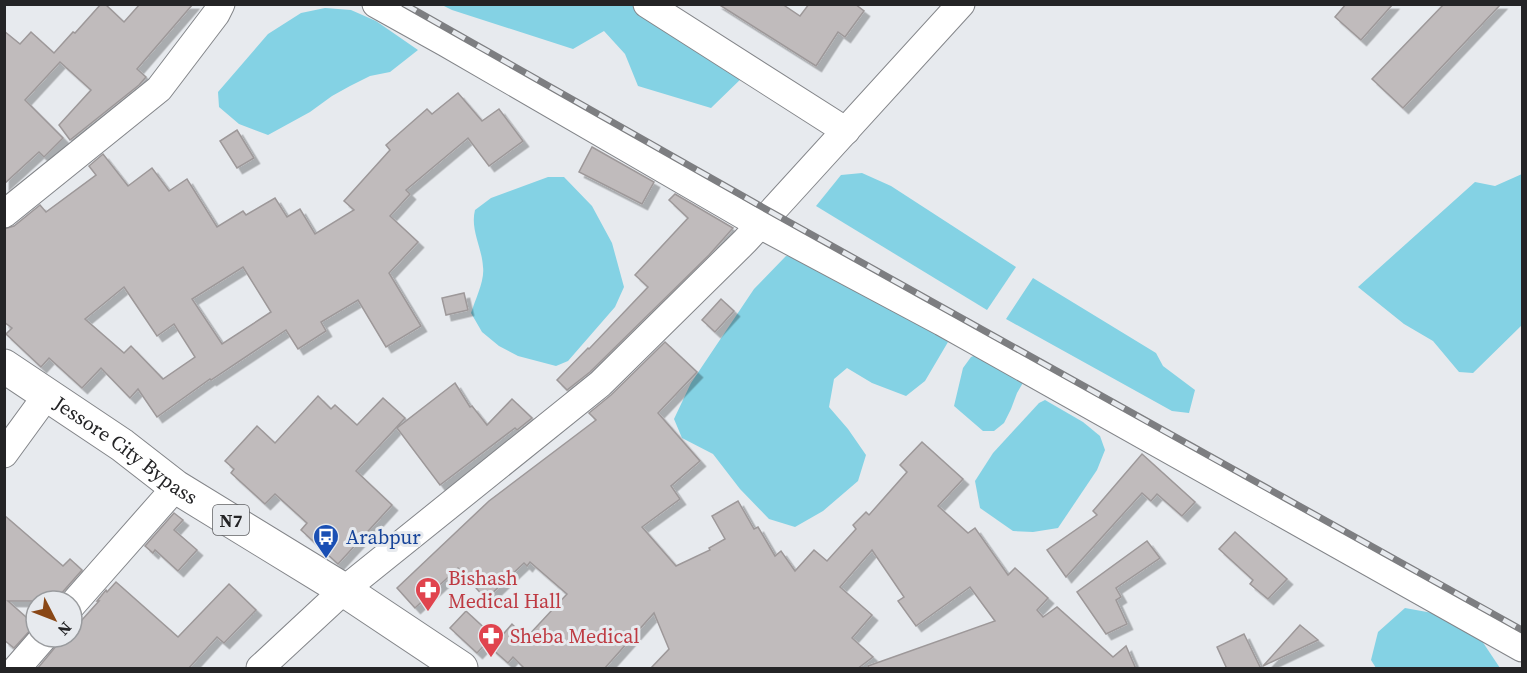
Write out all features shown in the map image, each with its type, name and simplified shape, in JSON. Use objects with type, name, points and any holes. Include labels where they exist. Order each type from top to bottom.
[{"type":"highway","name":"Jessore City Bypass","points":[[4,366],[122,445],[176,487],[344,591],[461,669]]},
{"type":"street","points":[[4,214],[159,89],[216,14],[221,4]]},
{"type":"street","points":[[376,4],[760,225],[942,322],[1522,648]]},
{"type":"street","points":[[647,4],[846,131]]},
{"type":"street","points":[[260,669],[344,591],[600,384],[745,241],[961,4]]},
{"type":"street","points":[[4,454],[47,395]]},
{"type":"street","points":[[84,591],[176,487]]},
{"type":"street","points":[[17,669],[34,649]]},
{"type":"water","points":[[442,5],[657,5],[746,74],[711,108],[638,86],[625,54],[604,31],[573,49]]},
{"type":"water","points":[[325,8],[351,10],[376,21],[418,50],[390,72],[370,76],[350,86],[310,112],[268,135],[239,124],[219,107],[218,92],[268,34],[301,13]]},
{"type":"water","points":[[862,173],[891,186],[1016,267],[987,310],[816,206],[841,175]]},
{"type":"water","points":[[1522,174],[1522,325],[1473,373],[1459,372],[1433,341],[1404,324],[1358,287],[1475,182],[1495,186]]},
{"type":"water","points":[[548,177],[564,177],[592,206],[612,243],[624,287],[615,307],[568,361],[556,366],[518,356],[499,346],[482,332],[471,313],[483,272],[474,225],[475,210],[491,198]]},
{"type":"water","points":[[786,256],[803,257],[915,317],[948,342],[925,381],[906,396],[872,383],[847,368],[834,379],[829,407],[866,455],[858,481],[823,511],[795,527],[769,519],[740,489],[713,454],[682,438],[674,419],[691,383],[754,289]]},
{"type":"water","points":[[1033,278],[1156,353],[1163,366],[1195,390],[1189,413],[1172,411],[1006,319]]},
{"type":"water","points":[[981,353],[1024,381],[1004,423],[994,431],[983,431],[954,406],[963,368],[971,357]]},
{"type":"water","points":[[1045,400],[1083,422],[1100,436],[1105,450],[1097,470],[1058,528],[1033,532],[1013,531],[980,508],[975,481],[993,453],[1039,403]]},
{"type":"water","points":[[1405,608],[1438,614],[1482,641],[1500,668],[1376,668],[1371,660],[1378,632]]},
{"type":"building","points":[[101,4],[105,4],[124,22],[140,4],[193,4],[137,69],[146,77],[139,85],[70,140],[59,125],[91,90],[60,62],[25,100],[63,138],[44,157],[39,152],[4,184],[4,31],[20,44],[31,32],[54,53]]},
{"type":"building","points":[[718,4],[782,4],[800,16],[809,4],[855,4],[864,11],[845,37],[838,32],[816,66]]},
{"type":"building","points":[[1346,4],[1393,4],[1361,40],[1335,17]]},
{"type":"building","points":[[1444,4],[1501,4],[1403,108],[1372,79]]},
{"type":"building","points":[[458,93],[482,121],[499,109],[523,141],[489,166],[468,138],[406,190],[410,194],[390,216],[418,242],[389,273],[421,326],[386,347],[358,300],[321,322],[326,331],[298,349],[286,330],[210,379],[157,417],[138,389],[130,398],[101,368],[82,388],[49,358],[41,367],[6,334],[12,328],[4,322],[4,229],[14,226],[40,205],[46,212],[96,175],[89,166],[103,154],[128,186],[152,168],[169,191],[187,179],[217,227],[243,211],[246,215],[275,198],[287,217],[300,209],[315,234],[354,210],[344,201],[390,150],[386,145],[427,109],[432,114]],"holes":[[[243,267],[271,312],[222,344],[192,299]],[[124,287],[157,336],[174,324],[195,357],[163,379],[131,346],[124,353],[85,319]]]},
{"type":"building","points":[[237,130],[254,158],[237,168],[220,141]]},
{"type":"building","points":[[592,147],[654,182],[642,204],[579,172]]},
{"type":"building","points":[[675,194],[733,228],[709,255],[590,372],[567,390],[557,380],[648,287],[635,275],[688,218],[669,200]]},
{"type":"building","points":[[464,293],[468,310],[446,315],[442,298]]},
{"type":"building","points":[[721,299],[734,311],[715,332],[702,320]]},
{"type":"building","points":[[665,342],[697,372],[658,413],[700,461],[671,486],[680,499],[642,527],[676,566],[710,550],[709,548],[725,539],[712,516],[738,501],[754,529],[758,527],[775,556],[781,551],[795,571],[814,550],[827,561],[856,529],[853,525],[866,512],[869,515],[907,472],[900,465],[922,442],[963,479],[938,506],[968,533],[975,528],[1008,575],[1015,568],[1048,598],[1037,610],[1043,617],[1057,607],[1113,657],[1126,646],[1136,669],[869,669],[868,666],[995,621],[970,587],[916,626],[898,601],[904,597],[872,550],[840,587],[872,615],[852,638],[873,657],[857,669],[650,669],[669,649],[654,613],[604,669],[525,669],[513,657],[508,663],[491,648],[512,624],[526,638],[567,594],[530,562],[527,566],[524,563],[486,599],[458,568],[415,608],[397,588],[489,501],[596,420],[589,413],[611,395]]},
{"type":"building","points":[[455,383],[470,407],[472,406],[487,425],[512,399],[532,418],[517,430],[515,428],[440,485],[397,428]]},
{"type":"building","points":[[318,396],[331,409],[335,405],[357,425],[383,398],[405,418],[356,471],[392,505],[338,564],[301,530],[307,523],[275,494],[265,504],[231,473],[234,469],[225,461],[257,426],[275,443]]},
{"type":"building","points":[[1142,454],[1195,502],[1182,516],[1157,494],[1151,501],[1142,493],[1066,577],[1047,550],[1097,515],[1093,511]]},
{"type":"building","points":[[174,513],[183,520],[174,530],[197,550],[178,571],[155,550],[153,553],[145,546]]},
{"type":"building","points":[[4,515],[63,566],[70,559],[82,570],[65,589],[24,589],[24,601],[8,601],[24,615],[24,637],[14,648],[4,640]]},
{"type":"building","points":[[1235,532],[1287,579],[1268,599],[1250,584],[1253,580],[1219,549]]},
{"type":"building","points":[[1147,541],[1160,558],[1116,588],[1121,597],[1116,600],[1127,624],[1106,634],[1077,592]]},
{"type":"building","points":[[116,582],[178,637],[229,584],[256,610],[224,643],[217,637],[188,669],[37,669],[54,649],[84,649],[84,618],[106,590],[107,592]]},
{"type":"building","points":[[466,611],[493,636],[477,653],[450,628]]},
{"type":"building","points":[[1300,625],[1318,640],[1263,666]]},
{"type":"building","points":[[1244,634],[1261,669],[1227,669],[1217,647]]},
{"type":"railway","points":[[404,4],[771,212],[1522,630]]},
{"type":"place","name":"Arabpur","points":[[326,560]]},
{"type":"place","name":"Bishash Medical Hall","points":[[428,613]]},
{"type":"place","name":"Sheba Medical","points":[[491,659]]}]
